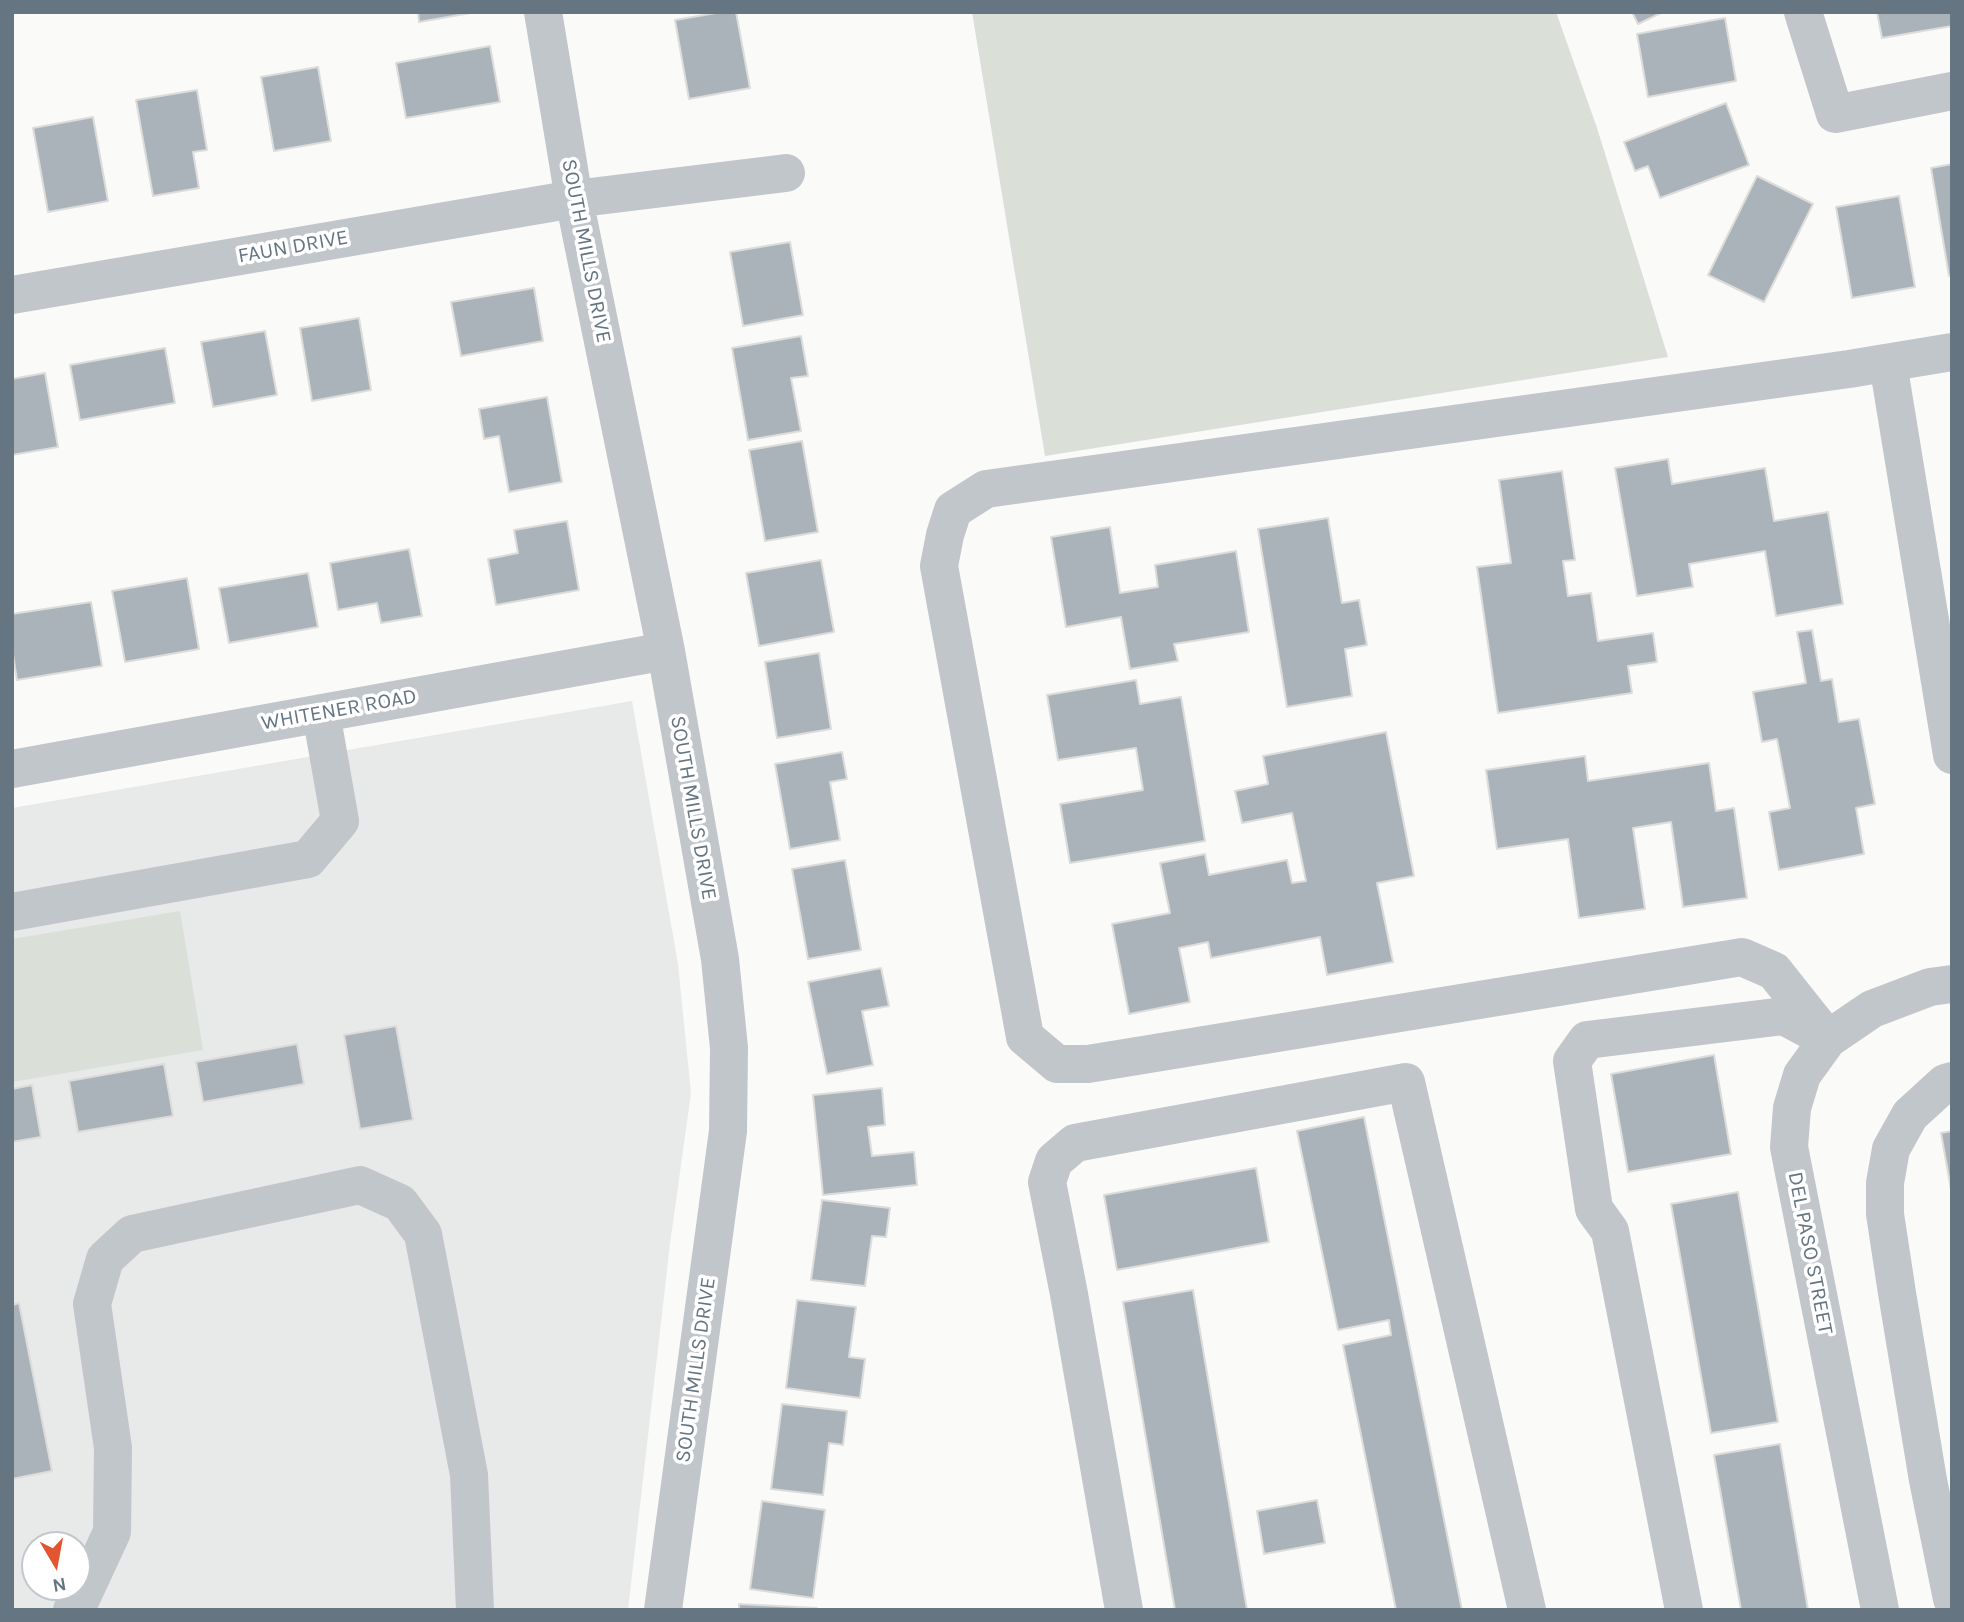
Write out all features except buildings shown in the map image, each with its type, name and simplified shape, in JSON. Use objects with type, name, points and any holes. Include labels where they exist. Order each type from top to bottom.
[{"type":"street","name":"SOUTH MILLS DRIVE","points":[[543,12],[574,199],[666,651],[720,959],[729,1048],[728,1131],[663,1610]]},
{"type":"street","points":[[1802,12],[1835,114],[1952,91]]},
{"type":"street","name":"FAUN DRIVE","points":[[12,295],[574,199],[786,173]]},
{"type":"street","points":[[1828,1039],[1774,971],[1742,957],[1088,1064],[1057,1064],[1025,1037],[939,566],[953,510],[986,489],[1952,352]]},
{"type":"street","points":[[1888,363],[1952,755]]},
{"type":"street","name":"WHITENER ROAD","points":[[12,769],[666,651]]},
{"type":"street","points":[[12,912],[308,859],[340,821],[321,713]]},
{"type":"street","name":"DEL PASO STREET","points":[[1880,1610],[1789,1147],[1792,1108],[1802,1075],[1828,1039],[1872,1009],[1930,987],[1952,984]]},
{"type":"street","points":[[1684,1610],[1609,1231],[1594,1209],[1572,1061],[1587,1040],[1784,1016],[1828,1039]]},
{"type":"street","points":[[1952,1081],[1945,1083],[1910,1115],[1891,1149],[1885,1184],[1885,1214],[1928,1480],[1952,1599]]},
{"type":"street","points":[[1124,1610],[1047,1182],[1054,1161],[1075,1143],[1406,1082],[1527,1610]]},
{"type":"street","points":[[72,1610],[79,1603],[112,1532],[113,1448],[92,1304],[105,1259],[132,1234],[360,1185],[400,1203],[423,1234],[469,1475],[475,1610]]},
{"type":"shaded area","points":[[972,12],[1556,12],[1597,128],[1668,357],[1045,456]]},
{"type":"shaded area","points":[[632,701],[678,964],[691,1093],[670,1244],[628,1610],[12,1610],[12,808]]},
{"type":"shaded area","points":[[180,911],[203,1050],[12,1082],[12,939]]}]
